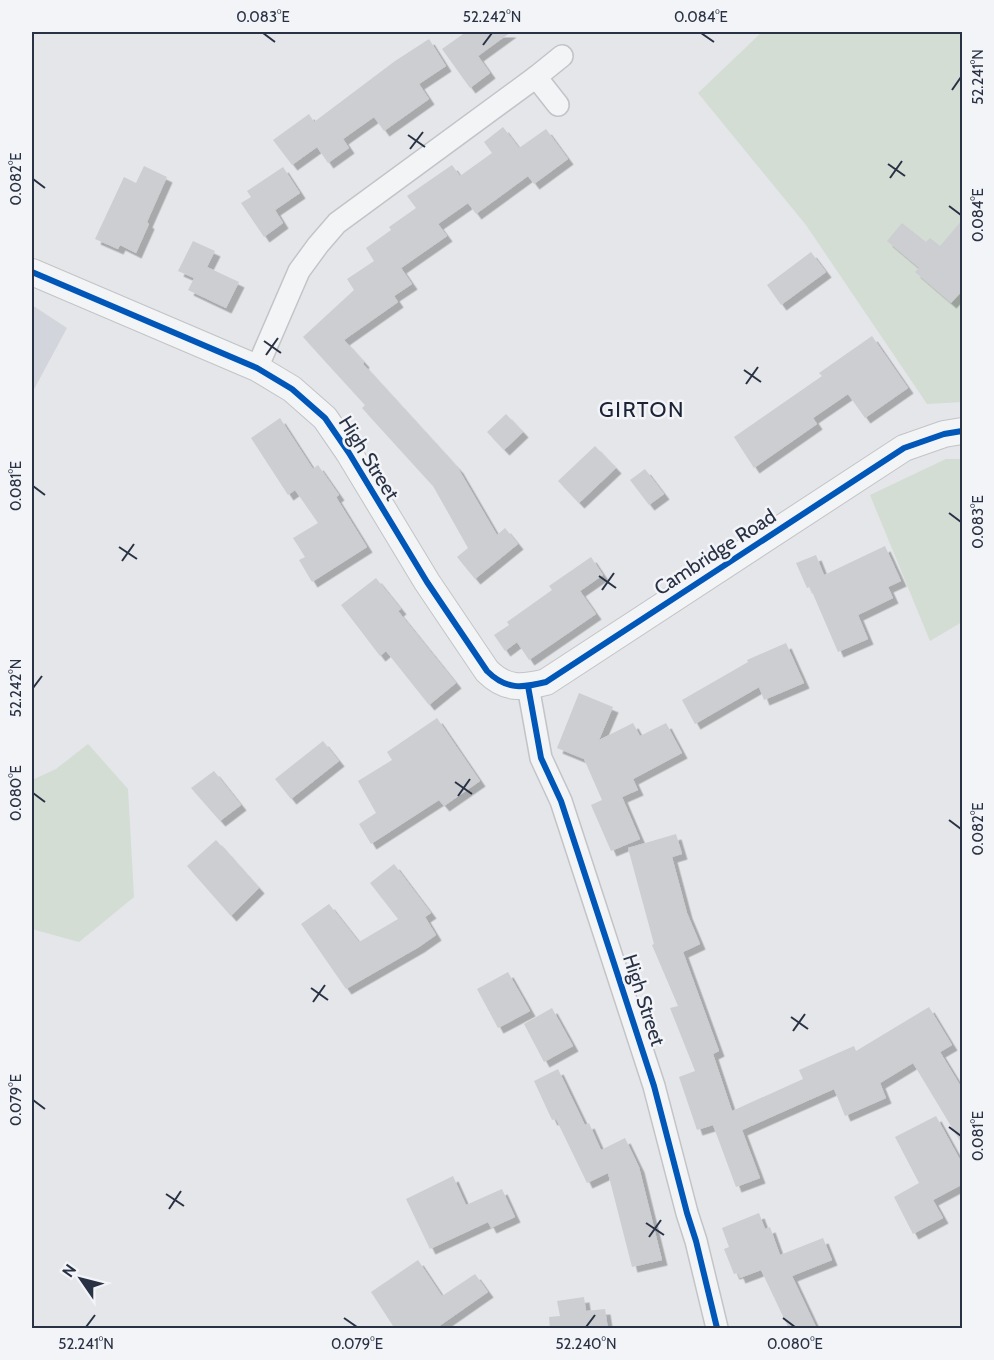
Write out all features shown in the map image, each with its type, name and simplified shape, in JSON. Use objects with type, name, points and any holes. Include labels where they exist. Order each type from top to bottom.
[{"type":"street","points":[[258,368],[300,271],[318,245],[338,224],[562,56]]},
{"type":"street","points":[[536,77],[558,105]]},
{"type":"street","name":"High Street","points":[[32,272],[258,368],[292,389],[325,418],[428,582],[488,671]]},
{"type":"street","name":"Cambridge Road","points":[[488,671],[508,686],[528,686],[546,682],[904,447],[944,434],[963,431]]},
{"type":"street","name":"High Street","points":[[528,686],[541,758],[561,801],[654,1086],[717,1329]]},
{"type":"shaded area","points":[[762,32],[962,32],[962,402],[927,404],[806,225],[698,93]]},
{"type":"shaded area","points":[[32,305],[67,328],[32,393]]},
{"type":"shaded area","points":[[946,459],[962,459],[962,622],[930,641],[870,495]]},
{"type":"shaded area","points":[[88,744],[128,789],[134,897],[79,942],[32,929],[32,780],[56,769]]},
{"type":"building","points":[[466,32],[511,32],[478,56],[490,73],[470,88],[442,49]]},
{"type":"building","points":[[429,39],[446,66],[419,84],[429,99],[384,131],[374,117],[343,139],[349,148],[328,163],[317,147],[292,165],[273,140],[309,114],[314,122],[395,61]]},
{"type":"building","points":[[503,127],[519,148],[546,129],[568,159],[534,184],[528,176],[476,214],[468,203],[438,224],[447,236],[401,268],[412,284],[394,296],[398,302],[344,340],[458,468],[497,535],[505,528],[518,544],[475,579],[457,557],[468,548],[433,486],[362,408],[365,405],[303,337],[354,290],[347,279],[374,261],[366,248],[391,230],[389,227],[416,208],[407,196],[452,165],[460,176],[492,153],[484,142]]},
{"type":"building","points":[[144,166],[167,177],[136,253],[120,245],[118,249],[95,239],[124,177],[136,183]]},
{"type":"building","points":[[283,167],[300,193],[275,210],[283,223],[264,237],[241,203],[251,197],[247,191]]},
{"type":"building","points":[[963,219],[963,290],[951,303],[915,272],[919,268],[887,241],[902,223],[926,242],[930,238],[940,246]]},
{"type":"building","points":[[193,241],[215,251],[207,267],[239,282],[226,308],[188,290],[194,278],[178,271]]},
{"type":"building","points":[[811,252],[826,272],[781,305],[767,285]]},
{"type":"building","points":[[872,336],[908,388],[865,418],[848,394],[813,418],[817,424],[754,468],[734,437],[822,376],[819,373]]},
{"type":"building","points":[[506,414],[523,432],[504,450],[487,432]]},
{"type":"building","points":[[280,418],[313,469],[318,465],[339,495],[336,497],[367,547],[312,582],[299,560],[305,557],[293,538],[318,523],[295,490],[288,495],[251,438]]},
{"type":"building","points":[[595,446],[616,468],[579,503],[558,481]]},
{"type":"building","points":[[645,469],[664,494],[649,505],[630,480]]},
{"type":"building","points":[[885,546],[901,581],[888,587],[893,598],[858,615],[868,639],[838,652],[810,587],[807,588],[796,563],[816,555],[824,575]]},
{"type":"building","points":[[591,557],[603,575],[580,591],[596,614],[529,660],[517,642],[505,651],[494,635],[509,625],[507,622],[552,590],[549,586]]},
{"type":"building","points":[[376,578],[401,609],[398,611],[456,683],[429,705],[386,651],[380,656],[341,605]]},
{"type":"building","points":[[786,643],[804,683],[764,700],[759,687],[695,724],[682,700],[748,662],[747,660]]},
{"type":"building","points":[[579,693],[613,707],[599,740],[633,723],[640,736],[666,723],[682,753],[633,779],[638,790],[622,797],[640,839],[611,851],[591,805],[602,800],[584,759],[557,748]]},
{"type":"building","points":[[437,718],[480,781],[444,806],[439,800],[371,844],[359,824],[376,813],[358,781],[392,760],[387,752]]},
{"type":"building","points":[[323,741],[339,761],[291,799],[275,779]]},
{"type":"building","points":[[214,771],[241,805],[220,821],[191,788]]},
{"type":"building","points":[[676,834],[682,854],[672,857],[687,913],[700,944],[683,952],[719,1051],[713,1054],[732,1111],[803,1079],[799,1070],[854,1046],[856,1051],[929,1007],[952,1045],[940,1052],[963,1090],[963,1146],[913,1063],[880,1083],[886,1098],[845,1116],[834,1089],[742,1130],[760,1178],[736,1187],[713,1125],[697,1130],[679,1077],[695,1071],[670,1008],[678,1006],[652,945],[654,944],[628,848]]},
{"type":"building","points":[[216,840],[259,888],[231,916],[187,866]]},
{"type":"building","points":[[394,864],[431,913],[425,917],[436,935],[346,989],[301,924],[329,904],[359,942],[398,919],[370,883]]},
{"type":"building","points":[[508,972],[530,1011],[498,1028],[477,989]]},
{"type":"building","points":[[552,1008],[573,1046],[544,1062],[524,1024]]},
{"type":"building","points":[[558,1069],[585,1125],[589,1123],[601,1150],[625,1138],[639,1167],[662,1260],[632,1267],[608,1173],[587,1183],[556,1119],[552,1120],[534,1081]]},
{"type":"building","points":[[936,1116],[963,1165],[963,1184],[933,1200],[943,1218],[913,1234],[894,1197],[919,1183],[895,1137]]},
{"type":"building","points":[[453,1176],[466,1205],[502,1189],[515,1217],[491,1228],[488,1222],[430,1249],[406,1199]]},
{"type":"building","points":[[759,1213],[765,1229],[770,1227],[780,1255],[823,1238],[832,1260],[792,1276],[817,1329],[789,1329],[761,1270],[740,1278],[738,1273],[734,1274],[724,1249],[729,1247],[722,1228]]},
{"type":"building","points":[[418,1260],[442,1296],[475,1274],[488,1292],[435,1329],[395,1329],[371,1292]]},
{"type":"building","points":[[584,1297],[586,1311],[605,1309],[608,1329],[550,1329],[549,1317],[560,1316],[557,1301]]},
{"type":"cycle path","points":[[32,272],[257,368],[292,389],[325,418],[349,453],[427,582],[487,671],[501,682],[515,686],[546,682],[904,448],[944,434],[962,431]]},
{"type":"cycle path","points":[[528,686],[541,758],[561,801],[654,1086],[717,1328]]},
{"type":"district","name":"GIRTON","points":[[642,409]]}]
